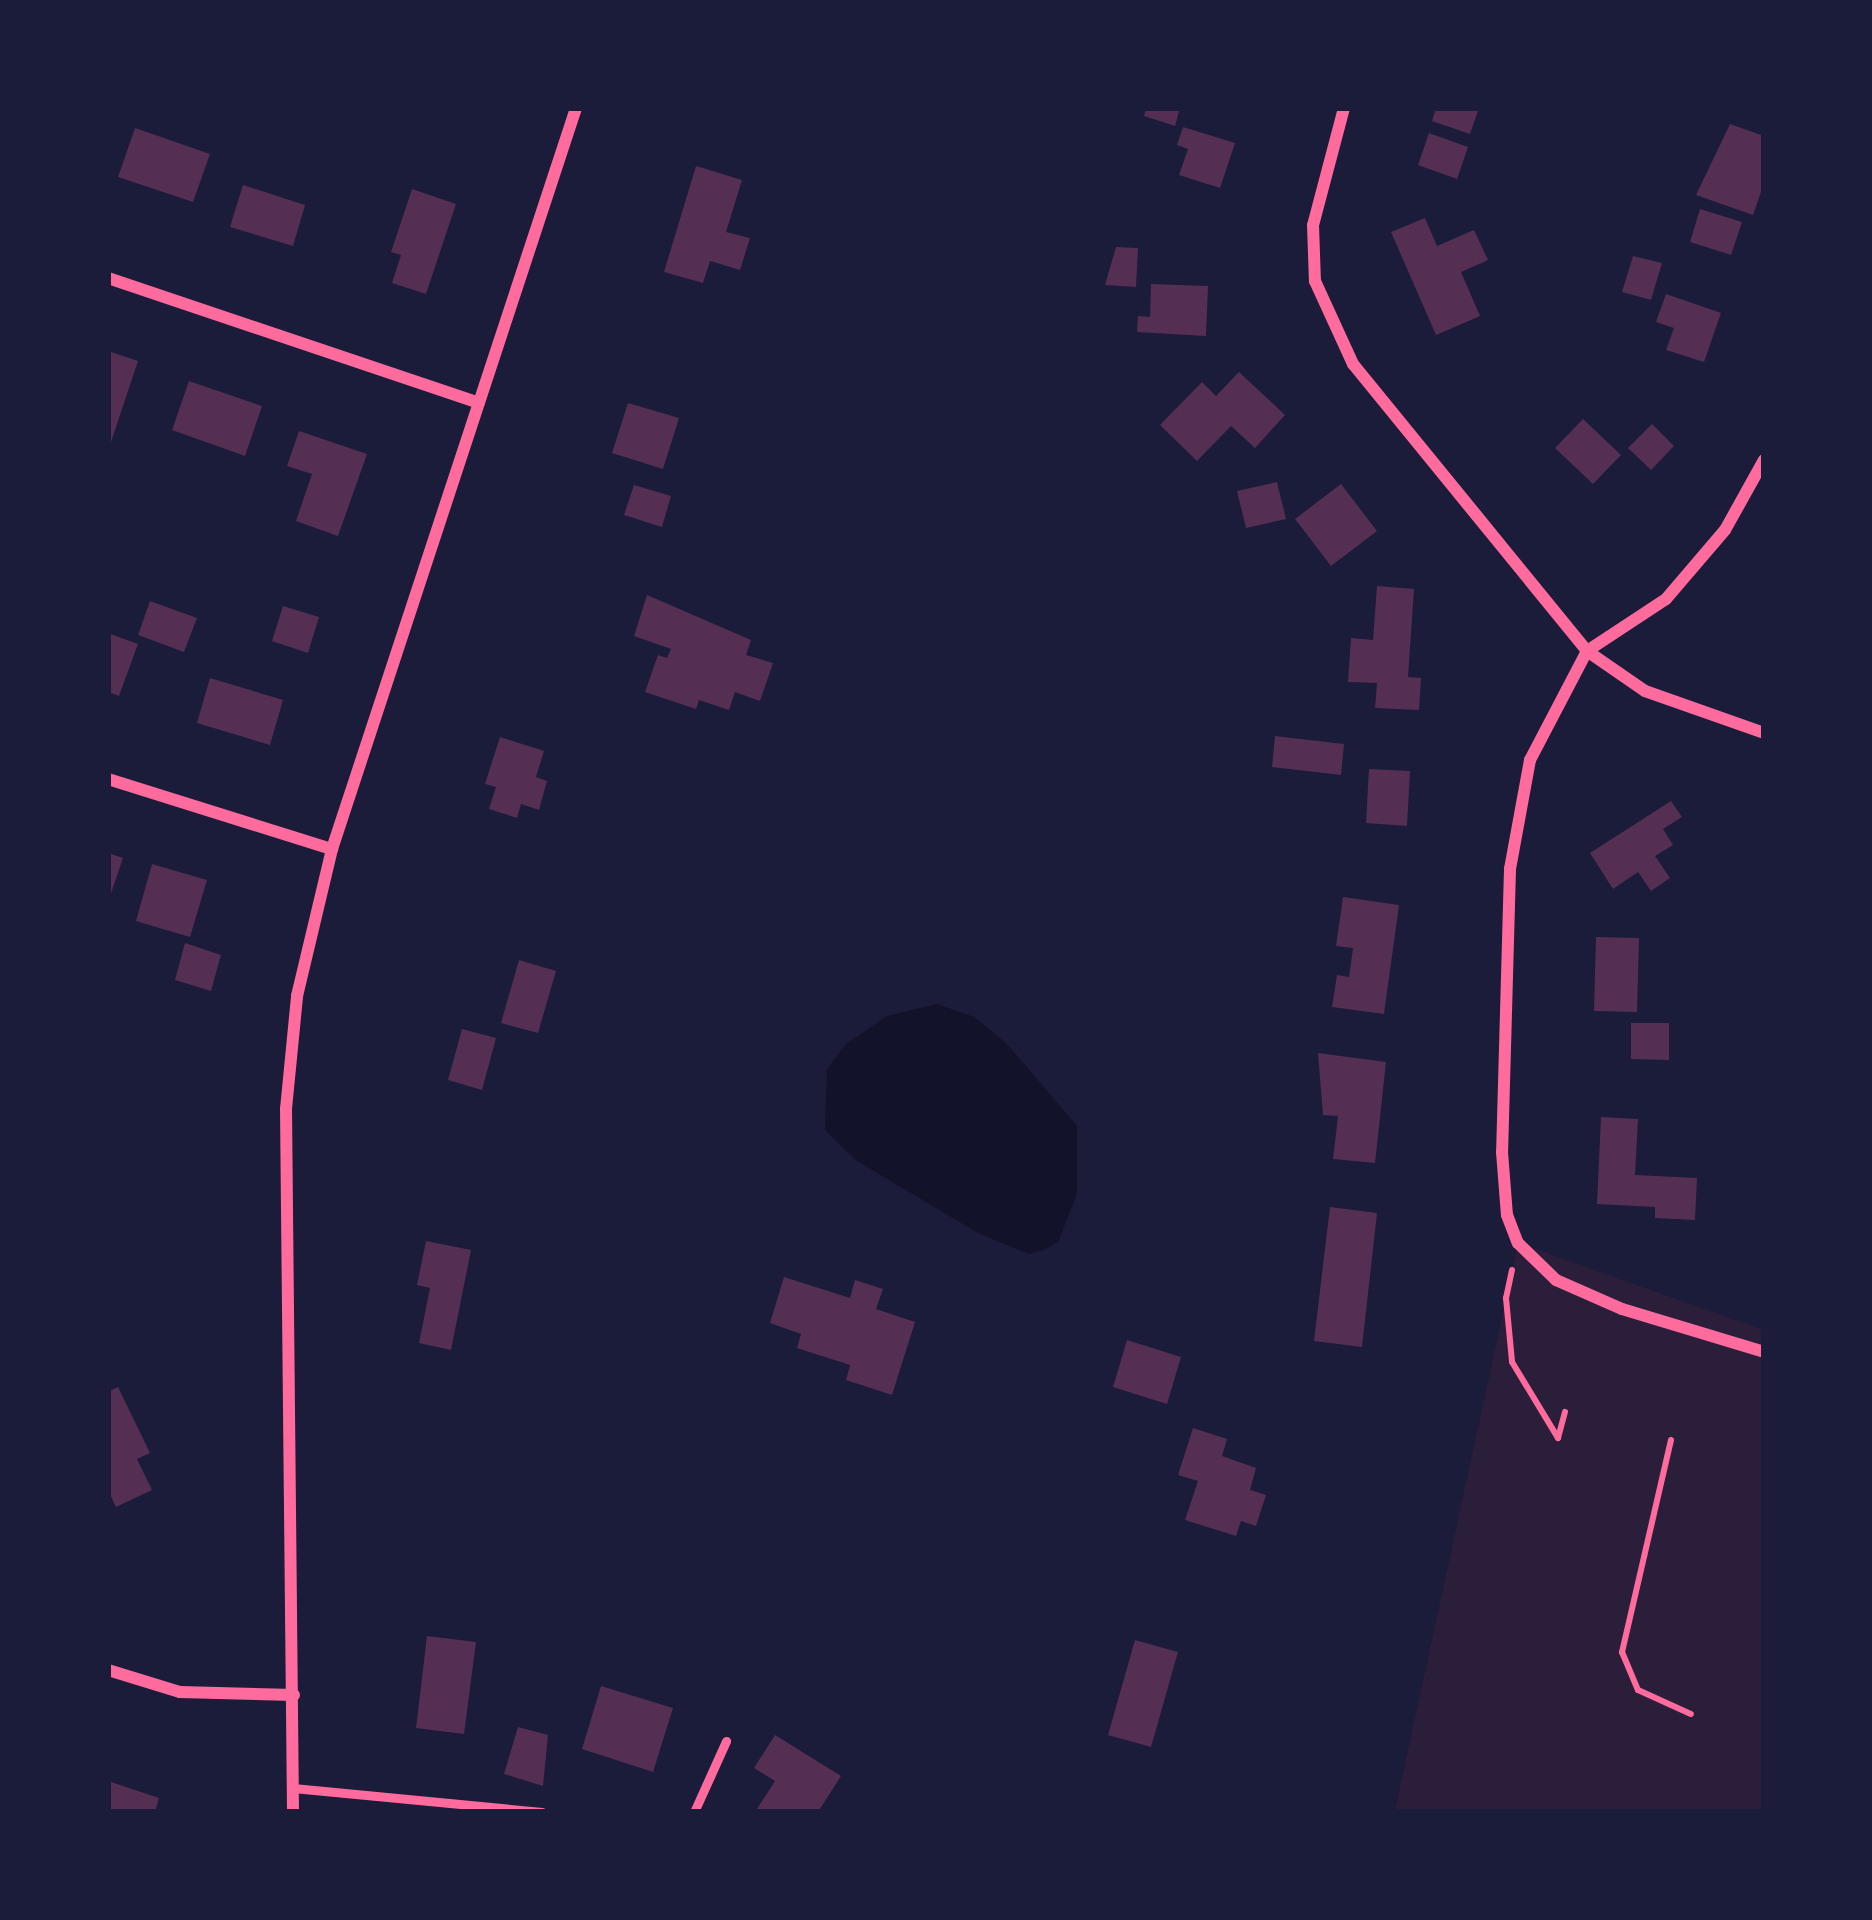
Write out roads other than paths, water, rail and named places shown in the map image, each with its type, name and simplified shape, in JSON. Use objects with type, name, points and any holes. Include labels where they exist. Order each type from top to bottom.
[{"type":"street","points":[[293,1812],[286,1108],[297,996],[332,849],[576,108]]},
{"type":"street","points":[[1344,108],[1313,225],[1315,281],[1332,331],[1587,651],[1645,691],[1764,733]]},
{"type":"street","points":[[108,278],[479,403]]},
{"type":"street","points":[[1764,460],[1725,530],[1666,599],[1587,651],[1530,760],[1517,800],[1502,1152],[1507,1214],[1519,1243],[1580,1294],[1764,1352]]},
{"type":"street","points":[[108,779],[332,849]]},
{"type":"street","points":[[108,1670],[180,1692],[294,1695]]},
{"type":"lane","points":[[694,1812],[726,1741]]},
{"type":"lane","points":[[293,1788],[542,1812]]}]
